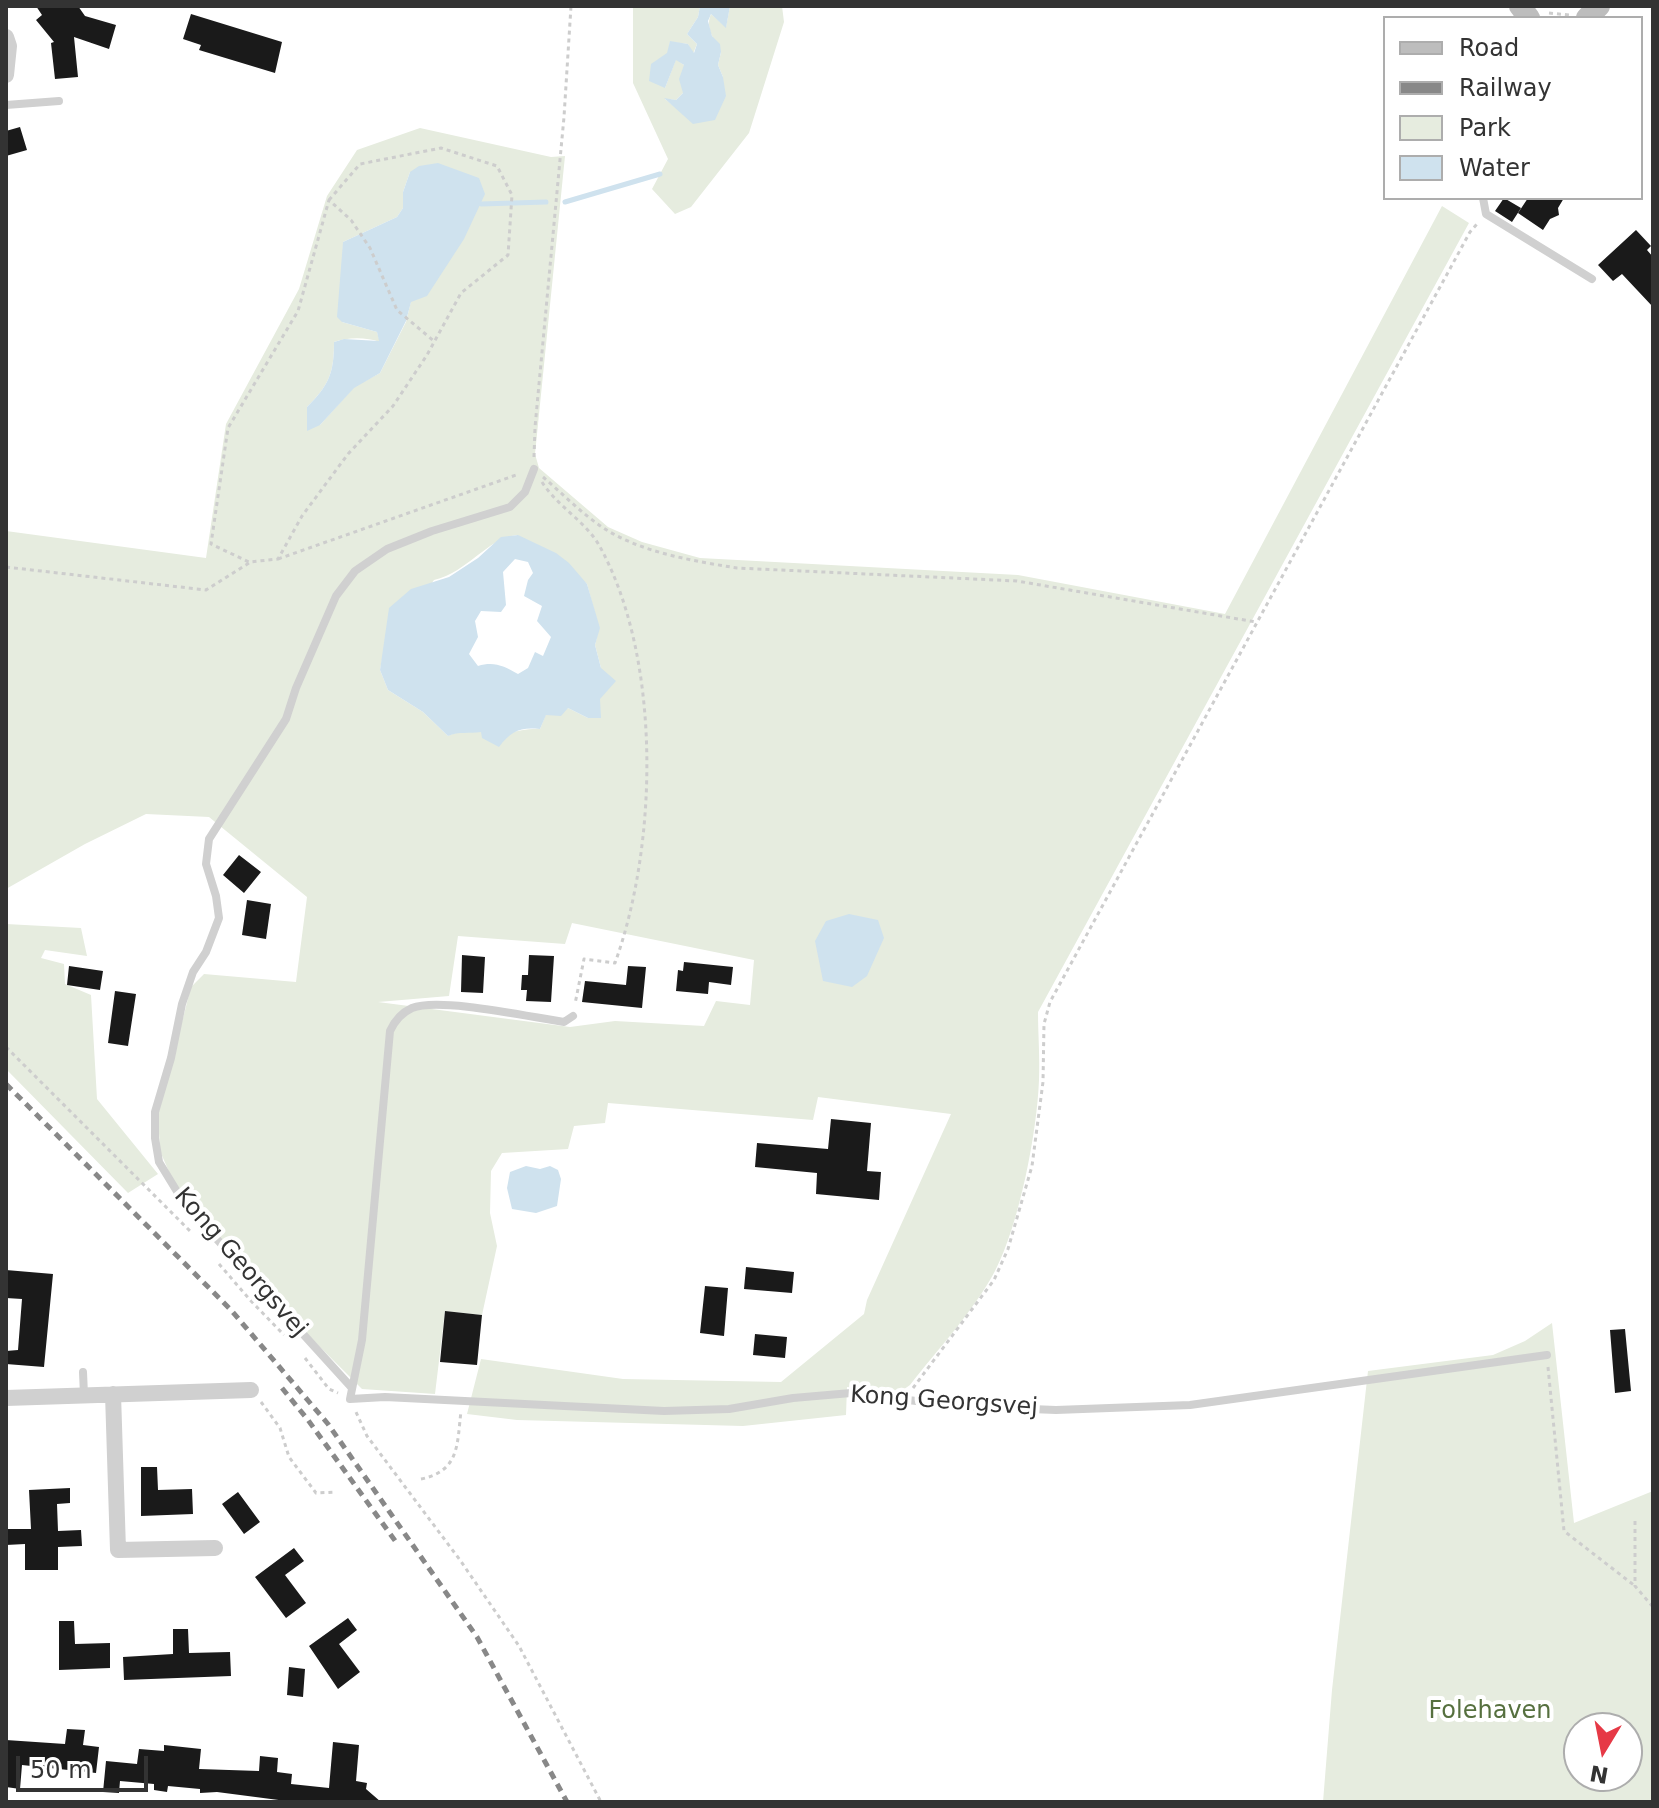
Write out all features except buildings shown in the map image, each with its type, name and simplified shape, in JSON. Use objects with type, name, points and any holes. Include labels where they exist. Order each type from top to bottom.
[{"type":"street","points":[[1520,6],[1536,15]]},
{"type":"street","points":[[6,37],[9,46],[6,75]]},
{"type":"street","points":[[6,1398],[251,1390]]},
{"type":"street","points":[[113,1394],[118,1550],[215,1548]]},
{"type":"lane","points":[[6,105],[59,101]]},
{"type":"lane","points":[[1483,200],[1486,214],[1592,279]]},
{"type":"lane","name":"Kong Georgsvej","points":[[352,1388],[184,1203],[159,1162],[155,1112],[171,1058],[182,1004],[193,972],[206,952],[219,918],[206,864],[209,839],[286,719],[296,688],[336,596],[355,571],[387,549],[432,531],[510,507],[525,492],[534,469]]},
{"type":"lane","points":[[350,1399],[362,1340],[390,1031],[396,1019],[410,1008],[433,1003],[564,1022],[573,1016]]},
{"type":"lane","name":"Kong Georgsvej","points":[[350,1399],[385,1397],[664,1411],[729,1409],[793,1398],[851,1393],[957,1406],[1137,1409],[1190,1405],[1547,1355]]},
{"type":"lane","points":[[83,1372],[84,1395]]},
{"type":"path","points":[[571,6],[534,469],[549,494],[597,542],[619,585],[645,692],[647,766],[641,857],[627,928],[615,963],[584,959],[573,1016]]},
{"type":"path","points":[[1536,15],[1592,13]]},
{"type":"path","points":[[249,562],[211,544],[228,428],[298,311],[331,202],[360,164],[441,148],[497,166],[512,195],[508,255],[461,293],[435,342],[393,406],[348,454],[302,516],[278,559]]},
{"type":"path","points":[[331,202],[351,220],[370,248],[397,310],[435,342]]},
{"type":"path","points":[[902,1399],[916,1385],[994,1280],[1013,1235],[1032,1166],[1043,1082],[1044,1024],[1050,1002],[1470,232],[1486,214]]},
{"type":"path","points":[[6,567],[206,590],[249,562],[278,559],[534,469]]},
{"type":"path","points":[[534,469],[606,530],[641,546],[700,562],[737,568],[1017,581],[1256,622]]},
{"type":"path","points":[[6,1047],[193,1234]]},
{"type":"path","points":[[213,1256],[289,1339]]},
{"type":"path","points":[[298,1349],[329,1389],[350,1399],[367,1436],[460,1560],[519,1646],[601,1802]]},
{"type":"path","points":[[1547,1355],[1564,1531],[1635,1586],[1653,1607]]},
{"type":"path","points":[[251,1390],[272,1414],[289,1457],[316,1493],[336,1492]]},
{"type":"path","points":[[421,1479],[436,1476],[448,1467],[456,1453],[462,1401]]},
{"type":"path","points":[[1635,1521],[1635,1586]]},
{"type":"green space","points":[[633,6],[700,6],[698,17],[687,34],[697,44],[693,54],[688,44],[670,42],[665,88],[676,59],[685,66],[683,93],[676,100],[665,99],[675,107],[723,77],[718,65],[721,52],[710,29],[711,14],[726,27],[730,6],[782,6],[784,22],[749,133],[691,207],[675,214],[652,189],[668,159],[633,83]]},
{"type":"green space","points":[[420,128],[551,157],[565,156],[535,454],[539,468],[608,527],[642,542],[700,558],[1018,575],[1225,614],[1442,206],[1469,223],[1038,1012],[1039,1080],[1031,1152],[1012,1229],[995,1271],[966,1316],[910,1385],[900,1392],[847,1387],[846,1415],[743,1426],[517,1420],[467,1414],[481,1359],[623,1379],[781,1382],[864,1314],[867,1300],[951,1114],[818,1097],[813,1120],[608,1103],[605,1123],[574,1126],[568,1149],[502,1153],[491,1171],[490,1213],[497,1246],[482,1315],[445,1311],[435,1394],[362,1389],[292,1319],[190,1205],[173,1181],[160,1151],[158,1115],[191,987],[204,974],[296,982],[307,897],[209,817],[146,814],[6,889],[6,531],[206,558],[226,424],[299,289],[327,196],[357,150]],"holes":[[[410,172],[411,301],[406,322],[380,373],[354,387],[320,425],[307,407],[329,378],[334,342],[357,338],[380,342],[377,332],[342,322],[343,242],[397,217],[403,208],[403,192]],[[517,535],[537,546],[587,584],[599,628],[595,645],[601,668],[600,699],[588,718],[568,708],[546,714],[540,729],[469,731],[448,736],[423,712],[388,690],[380,670],[384,649],[434,580],[457,570],[506,538]],[[572,923],[754,960],[750,1005],[716,1001],[704,1026],[615,1021],[570,1027],[378,1002],[449,996],[458,936],[565,944]]]},
{"type":"green space","points":[[6,924],[81,928],[87,956],[45,950],[41,958],[64,964],[65,984],[91,995],[97,1099],[158,1174],[128,1193],[6,1069]]},
{"type":"green space","name":"Folehaven","points":[[1552,1323],[1574,1523],[1653,1491],[1653,1802],[1323,1802],[1332,1690],[1368,1371],[1493,1355],[1525,1341]]},
{"type":"water","points":[[700,6],[730,6],[726,28],[711,14],[708,21],[712,36],[720,44],[718,65],[726,96],[715,120],[693,124],[664,98],[676,100],[683,93],[679,79],[684,65],[676,60],[665,88],[649,81],[651,64],[667,53],[670,41],[688,44],[694,53],[697,44],[687,34],[698,17]]},
{"type":"water","points":[[438,163],[479,178],[485,194],[464,239],[427,296],[411,302],[406,321],[380,373],[354,388],[320,425],[307,431],[307,407],[329,378],[334,342],[344,339],[379,341],[377,332],[342,322],[337,317],[343,242],[397,217],[403,208],[403,192],[410,172],[419,166]]},
{"type":"water","points":[[518,535],[556,553],[587,584],[600,628],[595,645],[601,668],[616,681],[600,699],[601,718],[588,718],[568,708],[561,716],[546,715],[540,729],[512,734],[499,747],[482,738],[481,732],[448,736],[423,712],[388,690],[380,670],[389,608],[411,589],[449,577],[478,558],[501,537]],"holes":[[[515,559],[528,562],[533,573],[524,596],[542,606],[537,621],[551,637],[543,656],[535,652],[528,668],[518,674],[499,665],[478,666],[469,654],[478,637],[475,621],[481,611],[501,612],[506,605],[503,572]]]},
{"type":"water","points":[[849,914],[878,920],[884,938],[867,976],[852,987],[823,981],[815,941],[826,921]]},
{"type":"water","points":[[526,1166],[540,1169],[550,1166],[558,1170],[561,1179],[557,1206],[536,1213],[512,1209],[507,1188],[510,1172]]},
{"type":"waterway","points":[[565,202],[660,174]]},
{"type":"waterway","points":[[481,204],[546,202]]},
{"type":"railway","points":[[6,1084],[231,1310],[328,1424],[477,1637],[567,1802]]},
{"type":"railway","points":[[282,1388],[396,1542]]}]
